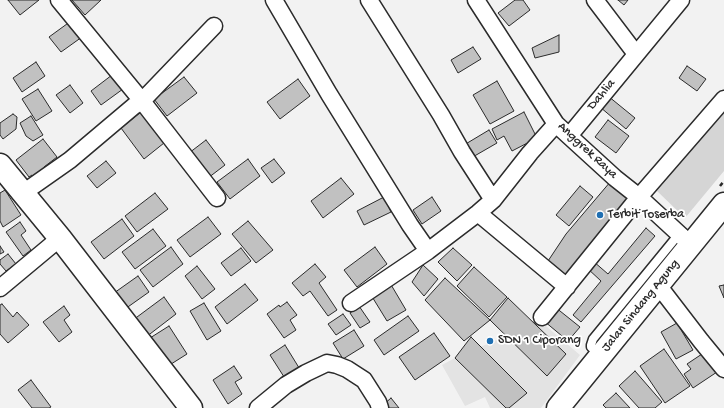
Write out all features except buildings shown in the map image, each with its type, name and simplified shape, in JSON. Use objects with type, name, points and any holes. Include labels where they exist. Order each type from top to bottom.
[{"type":"street","points":[[59,0],[142,101],[217,198]]},
{"type":"street","points":[[274,0],[329,94],[410,225],[428,251]]},
{"type":"street","points":[[369,0],[493,200]]},
{"type":"street","name":"Anggrek Raya","points":[[476,0],[556,124],[685,239]]},
{"type":"street","points":[[595,0],[636,54]]},
{"type":"street","name":"Dahlia","points":[[568,136],[681,0]]},
{"type":"street","points":[[22,192],[70,160],[134,106],[142,101],[214,26]]},
{"type":"street","points":[[542,317],[639,197],[724,99]]},
{"type":"street","points":[[351,303],[428,251],[493,200],[530,153],[556,124]]},
{"type":"street","points":[[0,165],[60,238],[190,408]]},
{"type":"street","name":"Jalan Sindang Agung","points":[[558,408],[600,356],[632,304],[658,285],[685,239],[724,204]]},
{"type":"street","points":[[478,213],[567,287]]},
{"type":"street","points":[[0,288],[60,238]]},
{"type":"street","points":[[658,285],[701,342],[724,369]]},
{"type":"street","points":[[258,408],[286,385],[327,363],[347,369],[364,380],[378,402],[380,408]]},
{"type":"lane","points":[[632,304],[685,239]]},
{"type":"shaded area","points":[[724,113],[724,171],[685,218],[657,191]]},
{"type":"shaded area","points":[[540,321],[580,355],[541,408],[490,408],[485,397],[465,406],[442,365]]},
{"type":"place","name":"Terbit Toserba","points":[[600,215]]},
{"type":"place","name":"SDN 1 Ciporang","points":[[490,341]]}]
